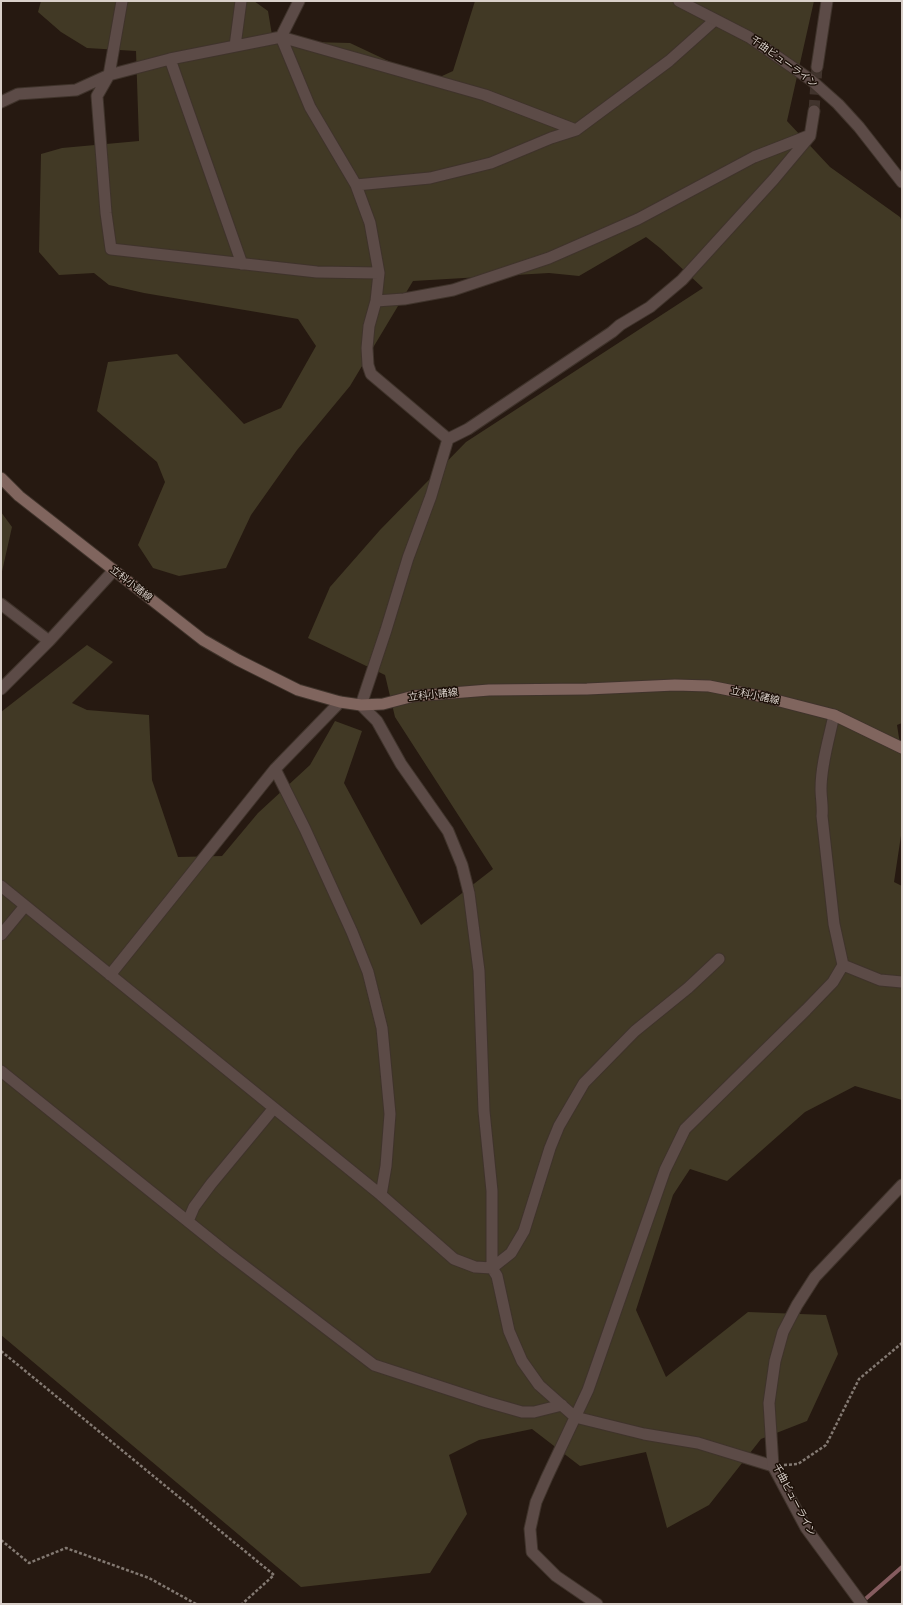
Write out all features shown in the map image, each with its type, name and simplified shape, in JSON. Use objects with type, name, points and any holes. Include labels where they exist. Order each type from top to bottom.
[{"type":"main road","name":"立科小諸線","points":[[1,478],[19,496],[203,640],[238,660],[298,690],[340,702],[361,705],[383,704],[414,696],[489,690],[587,689],[675,685],[709,686],[764,697],[834,715],[902,748]]},
{"type":"street","points":[[122,1],[109,75],[97,96],[106,213],[111,249],[317,272],[379,273]]},
{"type":"street","points":[[235,46],[241,1]]},
{"type":"street","points":[[299,1],[281,37],[310,107],[356,185],[370,223],[379,273],[376,300],[370,326],[368,348],[368,365],[371,374],[448,438]]},
{"type":"street","name":"千曲ビューライン","points":[[679,1],[749,36],[811,80],[838,104],[859,127],[902,182]]},
{"type":"street","points":[[817,67],[828,1]]},
{"type":"street","points":[[356,185],[430,178],[491,162],[551,138],[576,130],[669,61],[715,20]]},
{"type":"street","points":[[1,102],[18,94],[76,90],[109,75],[170,59],[281,37],[485,95],[576,130]]},
{"type":"street","points":[[170,59],[242,264]]},
{"type":"street","points":[[773,1466],[698,1443],[644,1434],[575,1417],[539,1385],[522,1361],[509,1331],[497,1276],[492,1268],[492,1191],[484,1111],[479,971],[469,893],[462,865],[448,831],[401,764],[377,721],[361,705],[408,558],[431,496],[448,438],[468,428],[612,332],[620,325],[650,307],[682,280],[774,179],[810,136],[814,110]]},
{"type":"street","points":[[376,300],[404,299],[453,290],[549,258],[638,219],[754,157],[810,136]]},
{"type":"street","points":[[1,689],[49,641],[114,570]]},
{"type":"street","points":[[1,604],[49,641]]},
{"type":"street","points":[[110,975],[274,769],[340,702]]},
{"type":"street","points":[[597,1604],[556,1576],[532,1552],[530,1529],[536,1502],[588,1390],[665,1170],[685,1129],[833,982],[843,965],[834,924],[822,816],[823,806],[821,788],[824,760],[834,715]]},
{"type":"street","points":[[274,769],[305,829],[352,932],[368,972],[380,1021],[390,1114],[386,1166],[381,1195]]},
{"type":"street","points":[[1,886],[381,1195],[454,1259],[475,1267],[492,1268],[511,1253],[524,1231],[550,1148],[559,1126],[584,1083],[636,1031],[720,959]]},
{"type":"street","points":[[1,935],[25,906]]},
{"type":"street","points":[[843,965],[880,980],[902,982]]},
{"type":"street","points":[[1,1071],[226,1252],[374,1365],[486,1402],[522,1412],[534,1412],[562,1405]]},
{"type":"street","points":[[188,1221],[194,1208],[211,1184],[274,1108]]},
{"type":"street","name":"千曲ビューライン","points":[[859,1600],[806,1528],[773,1466],[769,1403],[775,1361],[783,1332],[797,1305],[815,1277],[902,1185]]},
{"type":"path","points":[[773,1466],[798,1464],[826,1445],[859,1379],[902,1343]]},
{"type":"path","points":[[1,1351],[274,1575],[242,1604]]},
{"type":"path","points":[[1,1540],[29,1563],[66,1548],[149,1578],[196,1604]]},
{"type":"shaded area","points":[[41,1],[254,1],[268,11],[273,41],[350,43],[431,81],[453,71],[475,1],[814,1],[787,121],[830,167],[900,217],[902,222],[902,723],[897,725],[902,757],[902,829],[894,882],[902,886],[902,1100],[855,1086],[805,1112],[727,1181],[690,1169],[673,1195],[636,1310],[666,1377],[748,1312],[826,1315],[838,1354],[807,1421],[761,1439],[709,1505],[667,1528],[646,1452],[580,1466],[532,1429],[479,1440],[449,1455],[467,1514],[430,1573],[301,1587],[1,1335],[1,712],[87,645],[113,662],[72,703],[87,710],[149,715],[152,780],[178,857],[222,856],[258,813],[310,765],[335,721],[362,731],[344,783],[421,925],[493,869],[395,717],[385,675],[308,638],[330,587],[380,530],[466,442],[703,288],[646,237],[579,276],[549,273],[413,281],[350,386],[297,450],[251,515],[226,568],[179,576],[153,568],[138,545],[165,482],[157,462],[97,411],[108,362],[177,354],[244,424],[281,408],[316,346],[298,319],[144,293],[109,285],[94,273],[59,275],[39,252],[41,154],[62,148],[139,141],[136,51],[87,48],[61,32],[38,12]]},
{"type":"shaded area","points":[[1,512],[12,527],[1,576]]},
{"type":"waterway","points":[[862,1602],[902,1567]]},
{"type":"tunnel","points":[[814,111],[817,67]]}]
